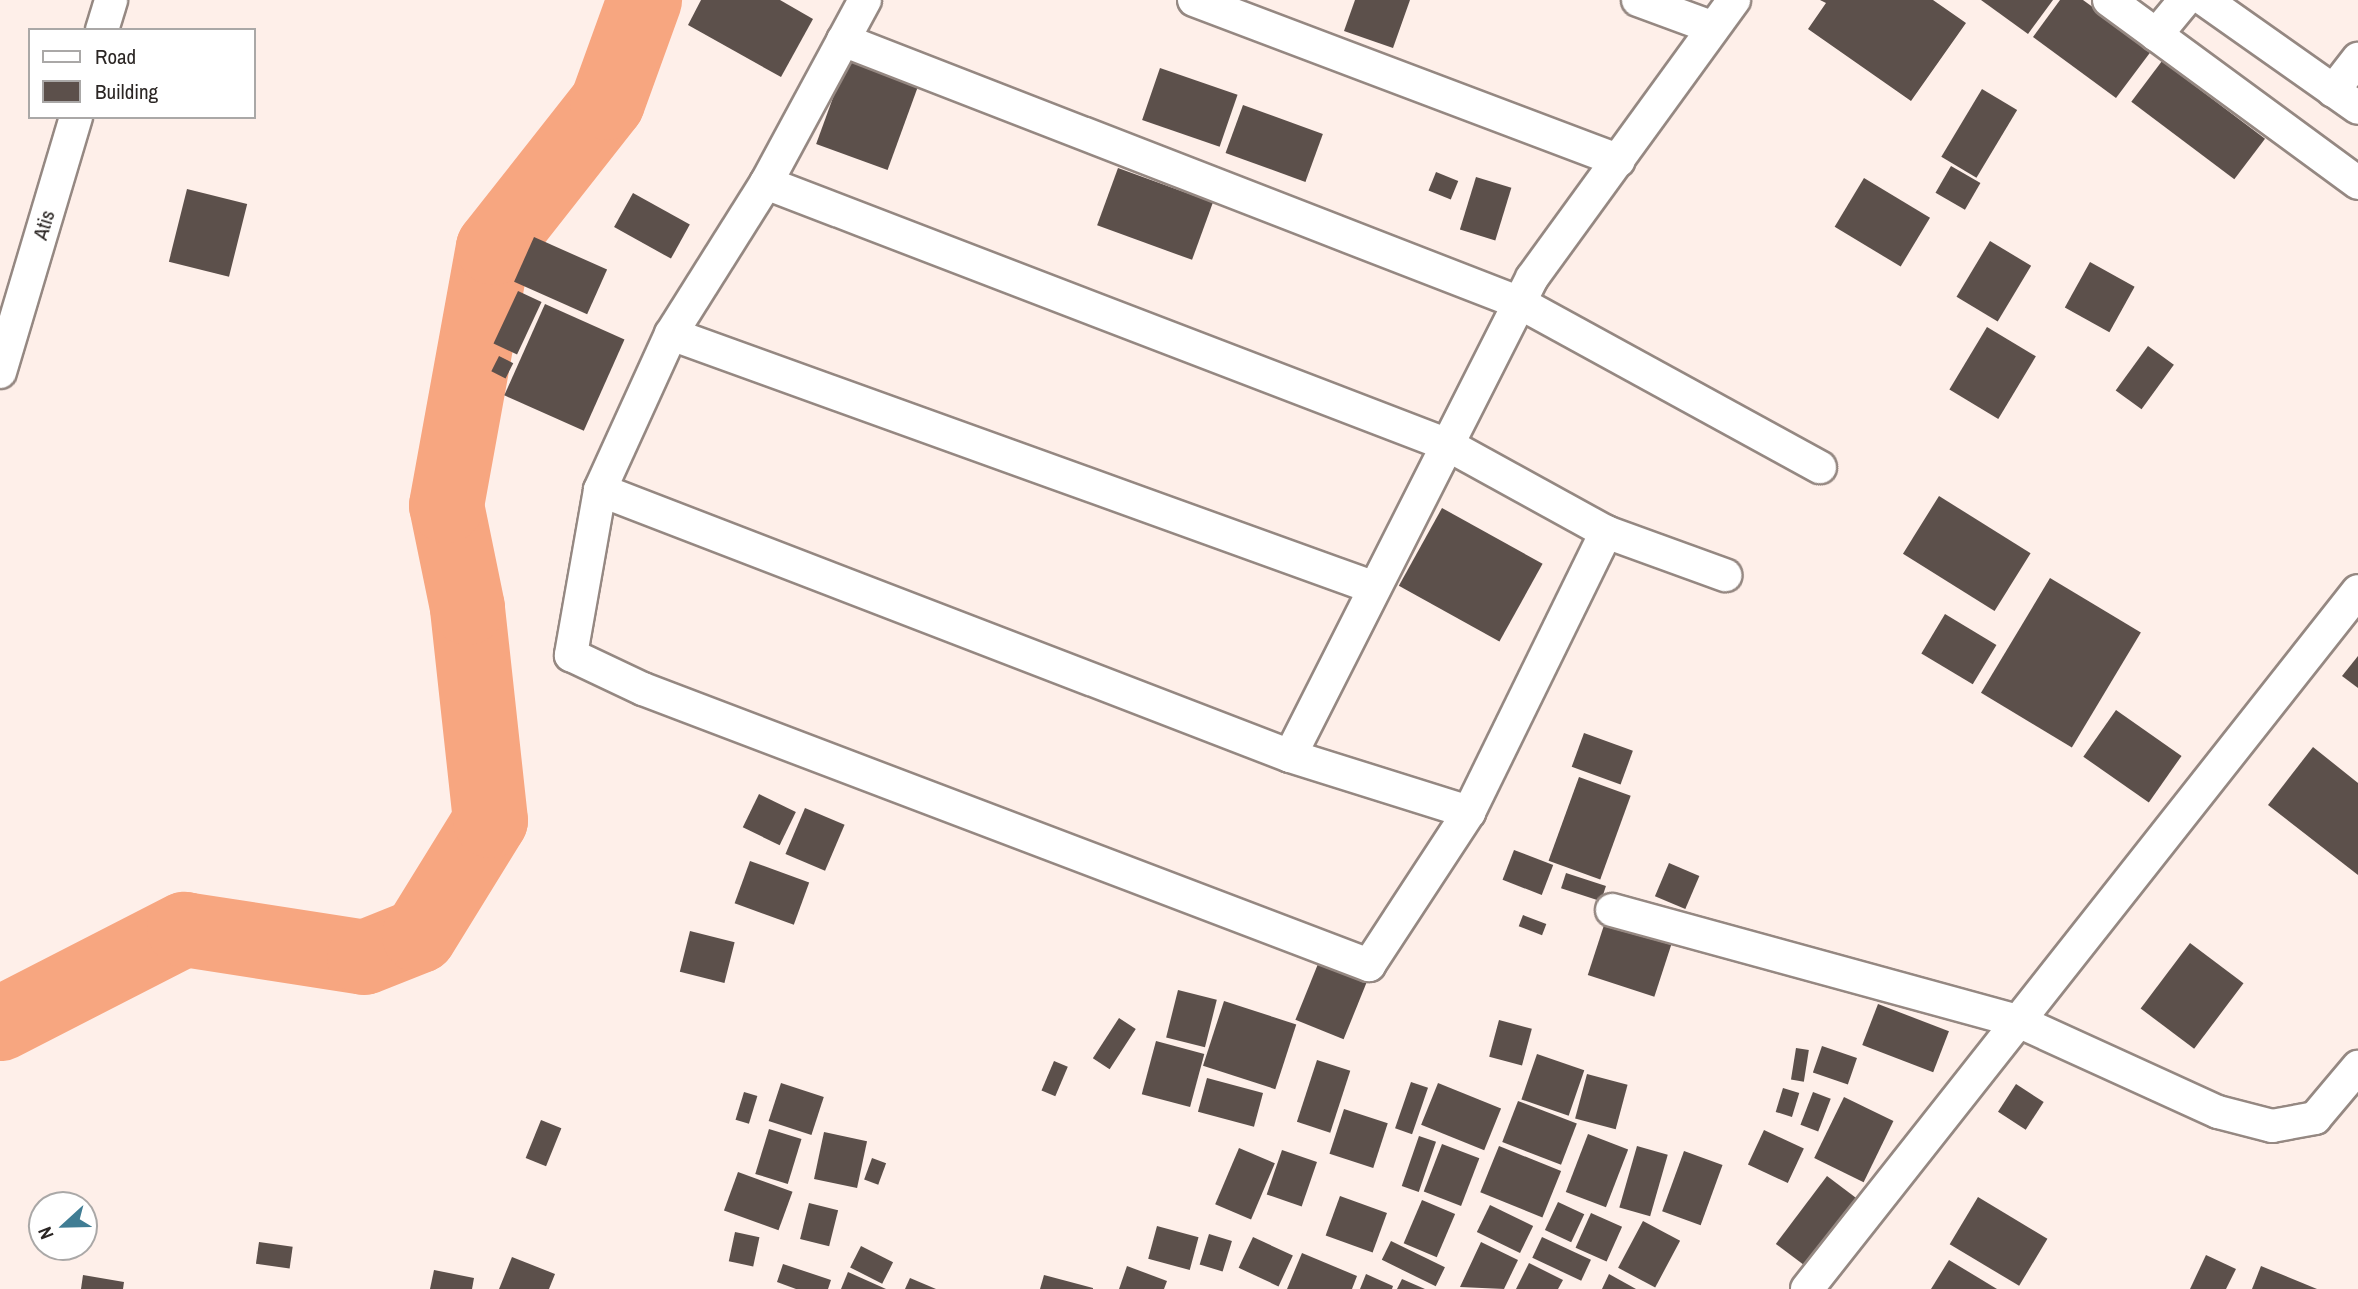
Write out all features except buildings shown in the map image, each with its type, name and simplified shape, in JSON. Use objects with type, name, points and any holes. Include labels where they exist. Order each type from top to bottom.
[{"type":"street","points":[[103,28],[111,0]]},
{"type":"street","points":[[865,0],[766,183],[671,334],[600,490],[571,655],[643,689],[1369,965],[1469,811],[1606,532]]},
{"type":"street","points":[[1194,0],[1619,162]]},
{"type":"street","points":[[1639,0],[1711,27]]},
{"type":"street","points":[[1290,756],[1532,278],[1619,162],[1711,27],[1734,0]]},
{"type":"street","points":[[2109,0],[2358,183]]},
{"type":"street","points":[[2156,35],[2185,0]]},
{"type":"street","points":[[2205,0],[2346,99],[2358,59]]},
{"type":"street","points":[[843,40],[1520,303],[1820,467]]},
{"type":"street","name":"Atis","points":[[0,372],[6,331],[75,119]]},
{"type":"street","points":[[766,183],[1448,445],[1606,532],[1725,575]]},
{"type":"street","points":[[671,334],[1375,588]]},
{"type":"street","points":[[600,490],[1290,756],[1469,811]]},
{"type":"street","points":[[1807,1289],[2358,591]]},
{"type":"street","points":[[1612,910],[2018,1021],[2218,1112],[2272,1126],[2315,1118],[2358,1067]]},
{"type":"waterway","points":[[0,1023],[184,929],[364,957],[419,935],[490,820],[467,607],[446,505],[493,247],[607,102],[644,0]]}]
